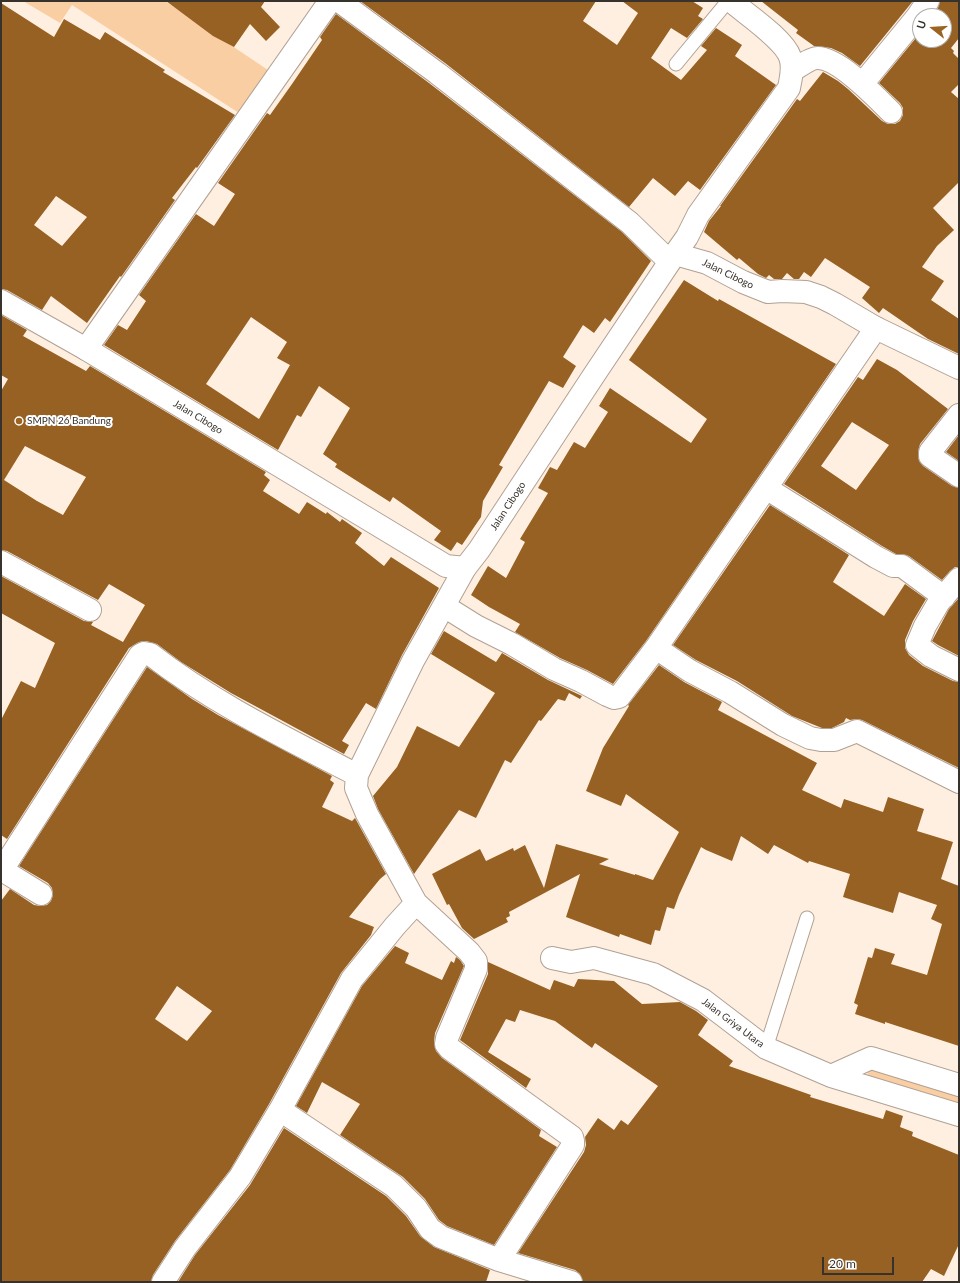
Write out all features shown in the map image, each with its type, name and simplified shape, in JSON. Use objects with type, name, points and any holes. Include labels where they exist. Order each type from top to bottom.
[{"type":"street","points":[[86,349],[330,1]]},
{"type":"street","points":[[339,1],[437,73],[672,257],[687,237],[698,215],[789,88],[793,70],[790,56],[778,40],[731,1]]},
{"type":"street","points":[[863,83],[917,18],[928,1]]},
{"type":"street","points":[[793,70],[815,57],[828,59],[863,83],[891,112]]},
{"type":"street","name":"Jalan Cibogo","points":[[1,300],[86,349],[446,566],[465,568],[479,550],[672,257],[707,262],[743,282],[768,292],[806,292],[821,297],[876,328],[959,368]]},
{"type":"street","points":[[444,606],[472,624],[512,644],[554,669],[614,698],[619,697],[656,648],[876,328]]},
{"type":"street","points":[[959,415],[930,452],[930,456],[934,460],[959,476]]},
{"type":"street","points":[[766,488],[876,557],[893,566],[902,566],[944,597]]},
{"type":"street","points":[[1,562],[90,610]]},
{"type":"street","points":[[465,568],[413,661],[357,775],[356,788],[367,814],[416,903],[469,952],[476,961],[476,969],[447,1038],[446,1044],[448,1048],[572,1136],[573,1145],[499,1260]]},
{"type":"street","points":[[959,579],[939,602],[925,626],[917,645],[931,656],[959,670]]},
{"type":"street","points":[[656,648],[690,671],[730,692],[783,725],[810,738],[834,740],[857,731],[959,782]]},
{"type":"street","points":[[41,894],[1,870],[140,655],[144,653],[150,654],[177,675],[263,726],[357,775]]},
{"type":"street","points":[[163,1282],[186,1248],[240,1177],[280,1110],[352,979],[390,932],[416,903]]},
{"type":"street","name":"Jalan Griya Utara","points":[[552,958],[571,962],[594,958],[653,974],[704,1000],[766,1048],[831,1076],[959,1115]]},
{"type":"street","points":[[831,1076],[871,1058],[959,1085]]},
{"type":"street","points":[[280,1110],[394,1186],[416,1208],[430,1229],[441,1237],[499,1260],[571,1282]]},
{"type":"lane","points":[[676,64],[728,1]]},
{"type":"lane","points":[[766,1048],[807,918]]},
{"type":"shaded area","points":[[23,1],[165,1],[268,70],[239,113],[72,5],[60,23]]},
{"type":"shaded area","points":[[870,1066],[959,1094],[959,1108],[866,1079]]},
{"type":"building","points":[[166,1],[265,1],[261,7],[280,27],[266,41],[250,24],[234,47],[213,36]]},
{"type":"building","points":[[360,1],[596,1],[583,21],[617,45],[638,13],[622,1],[692,1],[703,8],[698,16],[703,19],[687,38],[671,28],[651,58],[681,80],[707,50],[701,46],[716,28],[742,45],[735,56],[776,85],[700,190],[688,181],[675,196],[653,178],[629,207],[445,63]]},
{"type":"building","points":[[761,1],[913,1],[860,66],[842,53],[831,48],[814,46],[796,33],[798,30]]},
{"type":"building","points":[[940,1],[959,1],[959,38],[952,47],[952,8],[938,8]]},
{"type":"building","points":[[1,3],[54,37],[64,19],[100,40],[105,32],[165,70],[163,72],[235,115],[197,168],[196,167],[172,198],[175,200],[87,323],[51,296],[42,310],[7,290],[1,289]],"holes":[[[56,196],[87,217],[62,246],[34,225]]]},
{"type":"building","points":[[336,14],[429,83],[622,232],[651,261],[610,322],[605,318],[594,333],[583,325],[563,357],[576,366],[563,388],[549,381],[499,465],[503,467],[483,501],[481,517],[462,545],[457,542],[451,551],[434,540],[441,531],[393,497],[390,502],[335,467],[337,464],[323,454],[350,408],[319,386],[301,417],[297,415],[278,450],[104,345],[118,325],[127,330],[146,301],[139,295],[196,214],[214,226],[235,194],[218,183],[267,113],[270,115],[292,84],[322,40],[320,37]],"holes":[[[251,317],[287,342],[277,358],[290,365],[259,419],[206,384]]]},
{"type":"building","points":[[912,43],[912,48],[951,48],[954,51],[953,53],[959,59],[959,84],[951,92],[959,99],[959,182],[933,208],[954,230],[937,246],[922,267],[944,281],[931,300],[959,319],[959,354],[928,339],[883,308],[879,313],[862,298],[870,287],[825,258],[811,277],[804,272],[799,279],[794,279],[787,273],[782,279],[774,279],[769,275],[766,278],[758,274],[739,258],[737,260],[704,232],[709,221],[797,99],[800,101],[823,72],[848,89],[882,121],[888,124],[895,124],[900,121],[903,115],[903,108],[900,103],[879,83]]},
{"type":"building","points":[[684,280],[718,301],[719,299],[836,364],[646,641],[613,684],[560,658],[515,632],[520,624],[471,595],[488,566],[506,578],[525,542],[520,539],[548,493],[538,488],[550,467],[557,470],[574,442],[585,448],[608,412],[599,406],[610,388],[691,443],[707,419],[629,360]]},
{"type":"building","points":[[1,315],[27,330],[23,336],[86,371],[90,366],[266,472],[264,475],[270,480],[263,491],[299,514],[307,502],[326,514],[327,512],[340,522],[342,519],[362,533],[355,543],[384,566],[391,557],[439,588],[402,655],[376,709],[366,703],[342,741],[349,745],[344,754],[231,693],[181,662],[157,644],[146,641],[139,642],[129,648],[7,839],[1,835],[1,720],[21,681],[35,688],[55,643],[1,613],[1,576],[84,621],[93,622],[91,625],[123,642],[145,605],[109,584],[98,600],[7,551],[1,550],[1,391],[8,379],[1,375]],"holes":[[[25,446],[86,477],[63,515],[37,501],[4,480]]]},
{"type":"building","points":[[877,359],[897,370],[948,409],[920,444],[918,452],[919,461],[923,466],[952,486],[959,488],[959,567],[955,567],[942,580],[909,556],[896,554],[882,546],[784,484],[858,377],[863,380]],"holes":[[[852,422],[889,445],[856,490],[821,466]]]},
{"type":"building","points":[[959,435],[959,461],[946,452]]},
{"type":"building","points":[[770,505],[849,555],[833,582],[884,616],[905,584],[926,599],[913,621],[905,640],[905,648],[909,655],[923,666],[953,681],[959,682],[959,768],[862,720],[850,720],[846,718],[844,722],[832,728],[822,728],[792,716],[737,681],[696,660],[673,645]]},
{"type":"building","points":[[959,598],[959,656],[932,641],[949,609]]},
{"type":"building","points":[[444,631],[496,662],[502,653],[548,680],[582,696],[580,699],[569,693],[565,701],[558,699],[541,721],[539,720],[511,763],[505,760],[476,818],[459,810],[414,874],[378,809],[373,796],[397,767],[417,726],[459,747],[495,693],[431,654]]},
{"type":"building","points":[[659,665],[684,682],[722,702],[718,710],[817,763],[802,790],[841,808],[844,799],[883,812],[888,797],[924,809],[917,831],[953,842],[941,879],[959,886],[959,1046],[855,1014],[858,1005],[854,1003],[868,957],[872,958],[875,948],[895,954],[891,964],[927,975],[942,924],[931,919],[937,905],[899,892],[893,913],[843,897],[850,874],[809,861],[808,863],[774,845],[768,854],[741,836],[732,861],[701,847],[674,909],[667,907],[660,931],[655,930],[651,945],[620,934],[619,937],[566,917],[580,874],[509,912],[510,916],[506,918],[508,922],[474,939],[462,928],[449,904],[447,905],[432,874],[480,849],[486,861],[513,848],[514,851],[525,845],[544,888],[556,844],[609,859],[599,864],[653,880],[679,832],[626,794],[621,806],[586,791],[603,748],[629,706],[628,705]]},
{"type":"building","points":[[147,667],[192,699],[218,715],[332,776],[330,780],[334,783],[322,807],[352,821],[355,818],[386,874],[380,879],[349,917],[374,927],[371,935],[341,973],[269,1104],[230,1170],[175,1241],[153,1275],[151,1282],[1,1282],[1,901],[10,889],[34,905],[40,906],[47,905],[51,901],[53,895],[52,888],[48,883],[19,866]],"holes":[[[177,986],[212,1011],[187,1041],[155,1019]]]},
{"type":"building","points":[[395,946],[409,953],[405,963],[442,980],[451,961],[454,963],[456,957],[460,960],[464,966],[435,1033],[434,1042],[436,1051],[442,1058],[541,1130],[539,1136],[557,1147],[494,1245],[447,1226],[439,1220],[425,1199],[403,1177],[340,1135],[360,1104],[322,1082],[307,1113],[296,1106],[362,986]]},
{"type":"building","points":[[488,962],[550,990],[554,980],[574,987],[578,979],[614,981],[642,1004],[680,1002],[708,1020],[698,1035],[733,1061],[729,1066],[811,1095],[810,1097],[883,1119],[886,1110],[903,1116],[900,1127],[913,1132],[912,1136],[959,1155],[959,1244],[944,1276],[931,1269],[922,1282],[583,1282],[580,1274],[575,1270],[518,1253],[584,1152],[586,1145],[585,1137],[598,1118],[614,1130],[621,1120],[628,1125],[658,1086],[595,1043],[592,1048],[555,1021],[520,1010],[515,1022],[506,1019],[488,1052],[531,1079],[526,1088],[460,1040],[488,974]]},
{"type":"building","points":[[284,1128],[386,1196],[406,1216],[420,1236],[434,1247],[490,1270],[486,1282],[178,1282],[195,1255],[250,1185]]},
{"type":"place","name":"SMPN 26 Bandung","points":[[19,421]]}]
